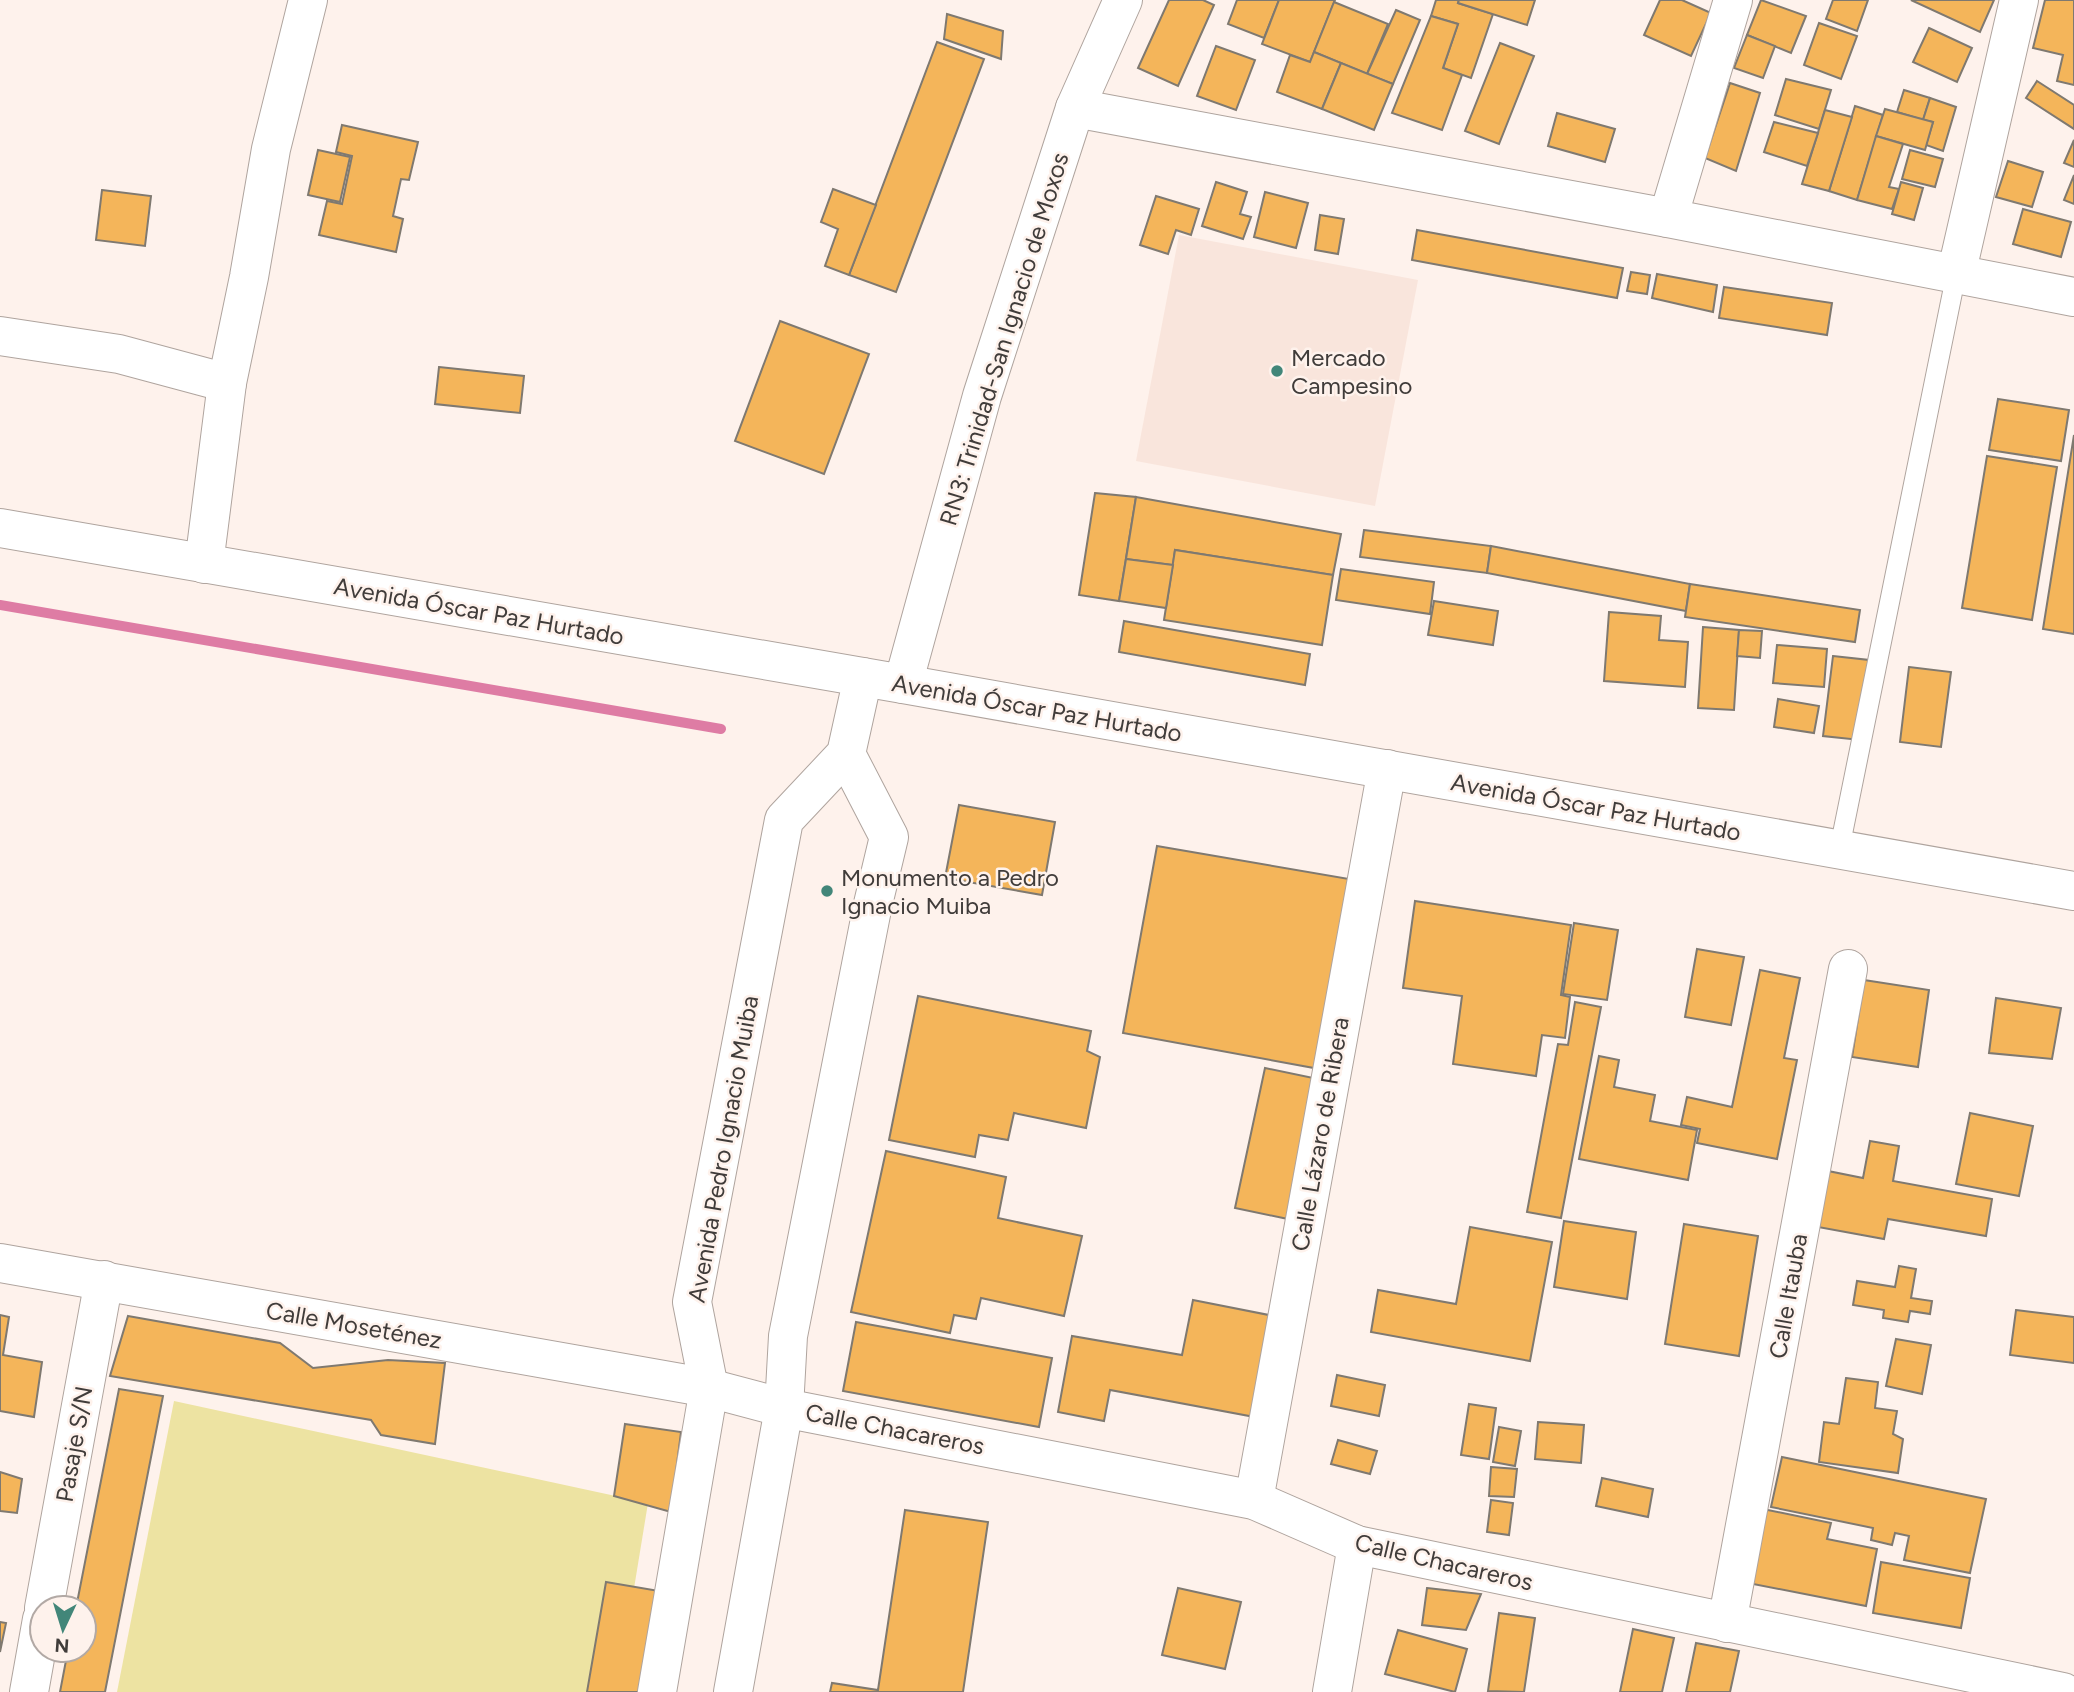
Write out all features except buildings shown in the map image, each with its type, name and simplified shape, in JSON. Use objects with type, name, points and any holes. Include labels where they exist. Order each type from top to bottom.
[{"type":"main road","points":[[204,564],[227,383],[271,149],[308,0]]},
{"type":"main road","name":"RN3: Trinidad-San Ignacio de Moxos","points":[[903,684],[982,396],[1074,108],[1123,0]]},
{"type":"main road","points":[[1668,218],[1733,0]]},
{"type":"main road","points":[[1956,275],[2019,0]]},
{"type":"main road","points":[[1074,108],[1668,218],[2074,297]]},
{"type":"main road","points":[[0,336],[119,354],[227,383]]},
{"type":"main road","name":"Avenida Óscar Paz Hurtado","points":[[0,528],[2074,891]]},
{"type":"main road","points":[[733,1692],[784,1408],[788,1336],[888,837],[846,754],[863,677]]},
{"type":"main road","name":"Avenida Pedro Ignacio Muiba","points":[[657,1692],[709,1388],[692,1302],[784,820],[846,754]]},
{"type":"main road","name":"Calle Lázaro de Ribera","points":[[1254,1500],[1387,769]]},
{"type":"main road","name":"Calle Itauba","points":[[1727,1623],[1848,969]]},
{"type":"main road","name":"Calle Moseténez","points":[[0,1263],[709,1388]]},
{"type":"main road","name":"Pasaje S/N","points":[[47,1594],[104,1280]]},
{"type":"main road","name":"Calle Chacareros","points":[[709,1388],[784,1408],[1254,1500],[1357,1545],[1727,1623],[1978,1684],[2063,1692]]},
{"type":"main road","points":[[1332,1692],[1357,1545]]},
{"type":"main road","points":[[29,1692],[34,1664]]},
{"type":"lane","points":[[1839,851],[1956,275]]},
{"type":"shaded area","name":"Mercado Campesino","points":[[1179,235],[1418,280],[1375,506],[1136,461]]},
{"type":"shaded area","points":[[174,1401],[648,1503],[617,1692],[117,1692]]},
{"type":"waterway","points":[[0,605],[721,729]]},
{"type":"place","name":"Mercado Campesino","points":[[1277,371]]},
{"type":"place","name":"Monumento a Pedro Ignacio Muiba","points":[[827,891]]}]
